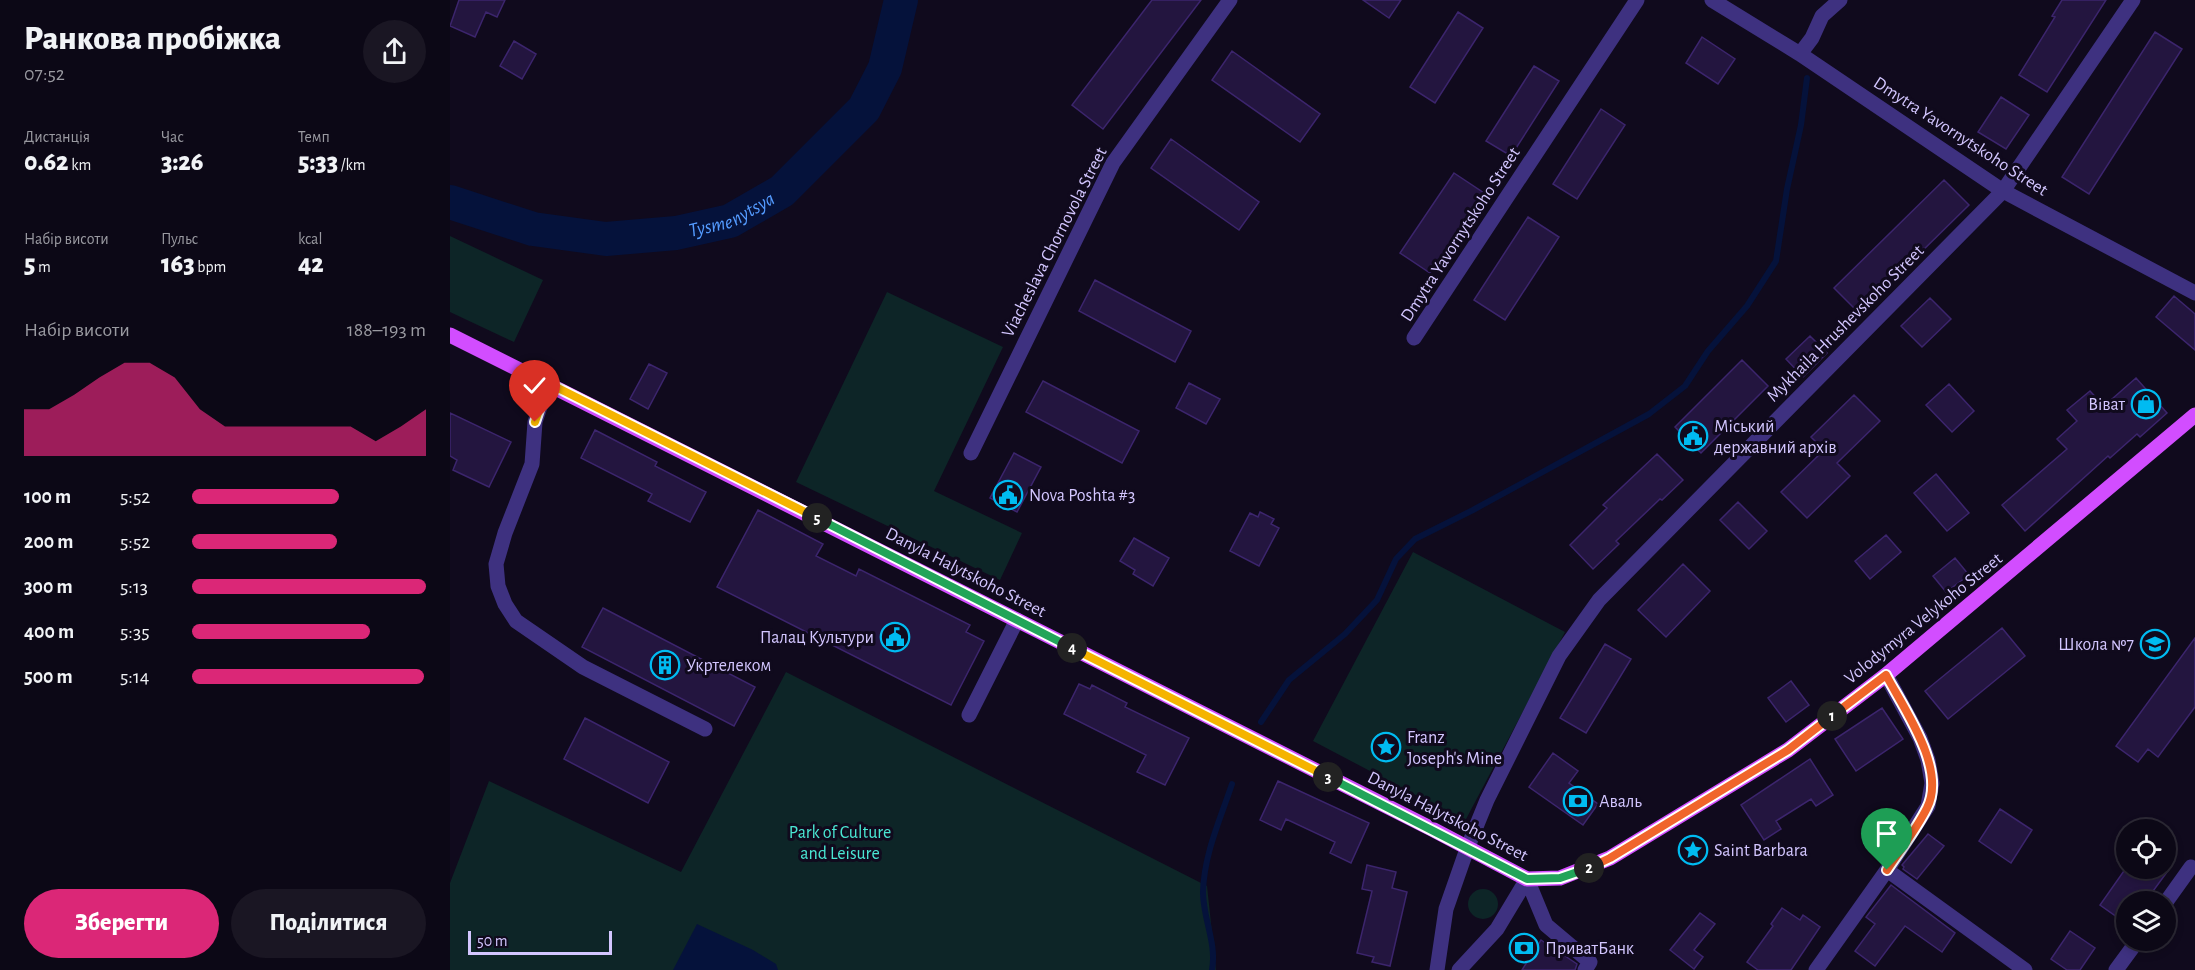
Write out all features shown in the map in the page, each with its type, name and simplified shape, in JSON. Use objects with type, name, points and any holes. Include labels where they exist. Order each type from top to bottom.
[{"type":"main road","name":"Danyla Halytskoho Street","points":[[450,335],[1527,879]]},
{"type":"main road","name":"Volodymyra Velykoho Street","points":[[1527,879],[1560,878],[1610,858],[1788,750],[1886,675],[2195,415]]},
{"type":"street","name":"Viacheslava Chornovola Street","points":[[971,453],[1113,164],[1230,0]]},
{"type":"street","name":"Dmytra Yavornytskoho Street","points":[[1414,338],[1637,0]]},
{"type":"street","name":"Dmytra Yavornytskoho Street","points":[[1712,0],[1800,54],[2003,191],[2195,292]]},
{"type":"street","points":[[1821,0],[1822,16]]},
{"type":"street","points":[[1800,54],[1812,38],[1822,16],[1840,0]]},
{"type":"street","name":"Mykhaila Hrushevskoho Street","points":[[1437,970],[1446,909],[1487,800],[1559,656],[1599,600],[2003,191],[2130,1]]},
{"type":"street","points":[[552,385],[535,422],[532,464],[505,533],[496,564],[498,586],[505,604],[516,621],[583,667],[705,729]]},
{"type":"street","points":[[969,715],[1017,620]]},
{"type":"street","points":[[1816,970],[1887,870],[1928,806],[1932,783],[1928,760],[1920,738],[1886,675]]},
{"type":"street","points":[[2174,891],[2191,867]]},
{"type":"street","points":[[1887,870],[2025,970]]},
{"type":"street","points":[[1459,970],[1497,929],[1527,879]]},
{"type":"street","points":[[1527,879],[1546,925],[1590,962],[1585,970]]},
{"type":"street","points":[[2116,970],[2130,951]]},
{"type":"green space","points":[[450,236],[543,280],[514,342],[450,312]]},
{"type":"green space","points":[[887,292],[1003,347],[934,491],[1022,533],[1000,580],[796,482]]},
{"type":"green space","points":[[1413,552],[1565,632],[1465,821],[1313,741]]},
{"type":"green space","name":"Park of Culture and Leisure","points":[[786,672],[1207,886],[1216,970],[450,970],[450,883],[489,781],[681,872]]},
{"type":"green space","points":[[1483,889],[1494,893],[1498,904],[1494,915],[1483,919],[1472,915],[1468,904],[1472,893]]},
{"type":"water","points":[[697,924],[753,950],[776,964],[778,970],[673,970]]},
{"type":"building","points":[[459,0],[505,0],[497,17],[486,12],[475,37],[450,26]]},
{"type":"building","points":[[1152,0],[1201,0],[1103,129],[1072,105]]},
{"type":"building","points":[[1363,0],[1401,0],[1389,18]]},
{"type":"building","points":[[2062,0],[2106,0],[2047,92],[2019,75],[2055,17],[2052,16]]},
{"type":"building","points":[[1458,12],[1483,28],[1435,103],[1410,87]]},
{"type":"building","points":[[2155,32],[2182,49],[2089,194],[2062,177]]},
{"type":"building","points":[[1702,37],[1735,59],[1718,84],[1686,63]]},
{"type":"building","points":[[514,41],[536,54],[522,79],[500,66]]},
{"type":"building","points":[[1232,51],[1320,114],[1300,142],[1212,80]]},
{"type":"building","points":[[1534,66],[1559,81],[1511,156],[1486,141]]},
{"type":"building","points":[[2001,97],[2029,115],[2006,149],[1978,132]]},
{"type":"building","points":[[1601,109],[1625,125],[1577,199],[1553,184]]},
{"type":"building","points":[[1171,139],[1259,202],[1239,230],[1151,168]]},
{"type":"building","points":[[1454,173],[1484,193],[1430,273],[1400,253]]},
{"type":"building","points":[[1944,180],[1969,205],[1859,313],[1834,288]]},
{"type":"building","points":[[1528,217],[1559,237],[1505,320],[1474,300]]},
{"type":"building","points":[[1095,280],[1191,331],[1175,362],[1079,311]]},
{"type":"building","points":[[2174,296],[2195,314],[2195,350],[2156,317]]},
{"type":"building","points":[[1930,298],[1951,319],[1922,347],[1901,326]]},
{"type":"building","points":[[1810,336],[1827,353],[1803,377],[1786,359]]},
{"type":"building","points":[[1742,360],[1768,386],[1701,453],[1675,427]]},
{"type":"building","points":[[649,364],[667,373],[648,409],[630,399]]},
{"type":"building","points":[[2136,378],[2167,413],[2140,437],[2137,434],[2110,458],[2108,456],[2025,531],[2002,505],[2067,449],[2057,439],[2077,421],[2067,410],[2090,391],[2104,406]]},
{"type":"building","points":[[1043,381],[1139,431],[1122,463],[1026,412]]},
{"type":"building","points":[[1189,383],[1220,399],[1206,424],[1176,408]]},
{"type":"building","points":[[1949,384],[1974,411],[1952,432],[1926,405]]},
{"type":"building","points":[[1854,395],[1880,421],[1837,463],[1850,476],[1807,518],[1781,492],[1824,450],[1811,437]]},
{"type":"building","points":[[450,413],[511,442],[489,487],[453,470],[457,460],[450,456]]},
{"type":"building","points":[[595,430],[657,462],[655,466],[706,492],[690,522],[648,501],[652,494],[581,458]]},
{"type":"building","points":[[1014,453],[1041,467],[1017,512],[990,498]]},
{"type":"building","points":[[1657,454],[1683,480],[1616,541],[1619,544],[1593,569],[1570,545],[1607,508],[1603,505]]},
{"type":"building","points":[[1936,474],[1969,513],[1947,531],[1914,493]]},
{"type":"building","points":[[1738,502],[1767,531],[1749,549],[1720,520]]},
{"type":"building","name":"Палац Культури","points":[[758,510],[823,544],[816,556],[856,576],[859,569],[970,625],[966,632],[984,641],[951,705],[717,587]]},
{"type":"building","points":[[1260,512],[1274,519],[1271,524],[1279,528],[1259,566],[1230,551],[1250,513],[1258,517]]},
{"type":"building","points":[[1886,535],[1901,552],[1870,579],[1855,561]]},
{"type":"building","points":[[1134,538],[1169,558],[1153,586],[1133,574],[1135,570],[1120,561]]},
{"type":"building","points":[[1955,558],[1969,575],[1946,592],[1933,576]]},
{"type":"building","points":[[1683,564],[1710,591],[1666,637],[1638,610]]},
{"type":"building","name":"Укртелеком","points":[[603,608],[755,687],[734,726],[582,647]]},
{"type":"building","points":[[2002,628],[2025,656],[1948,719],[1925,691]]},
{"type":"building","points":[[2195,638],[2195,707],[2158,757],[2148,749],[2138,762],[2116,746]]},
{"type":"building","points":[[1605,644],[1631,659],[1586,733],[1560,718]]},
{"type":"building","points":[[1791,681],[1809,705],[1786,722],[1768,698]]},
{"type":"building","points":[[1079,684],[1090,689],[1092,685],[1127,703],[1125,707],[1189,738],[1165,785],[1137,772],[1146,755],[1064,714]]},
{"type":"building","points":[[1882,708],[1903,739],[1856,771],[1835,739]]},
{"type":"building","points":[[585,718],[669,762],[648,803],[564,759]]},
{"type":"building","points":[[1553,753],[1578,771],[1569,783],[1598,804],[1583,825],[1529,787]]},
{"type":"building","points":[[1810,759],[1833,795],[1816,806],[1811,799],[1776,821],[1781,829],[1764,840],[1741,805]]},
{"type":"building","points":[[1278,781],[1369,823],[1351,863],[1330,853],[1335,842],[1286,819],[1281,830],[1260,820]]},
{"type":"building","points":[[2000,809],[2032,830],[2011,863],[1979,841]]},
{"type":"building","points":[[1928,834],[1944,846],[1917,879],[1903,869],[1902,865]]},
{"type":"building","points":[[1367,865],[1396,872],[1392,888],[1407,892],[1390,966],[1372,962],[1374,957],[1357,953],[1372,891],[1362,889]]},
{"type":"building","points":[[2118,879],[2162,879],[2153,891],[2116,891],[2116,916],[2100,905]]},
{"type":"building","points":[[1891,885],[1955,933],[1942,952],[1905,926],[1875,966],[1855,951],[1875,924],[1866,917]]},
{"type":"building","points":[[1782,908],[1800,920],[1803,915],[1820,927],[1791,970],[1758,970],[1747,962],[1773,926],[1771,924]]},
{"type":"building","points":[[1700,913],[1715,924],[1694,950],[1703,957],[1694,969],[1670,950]]},
{"type":"building","points":[[2070,931],[2095,948],[2080,970],[2067,970],[2051,959]]},
{"type":"building","points":[[1541,940],[1577,964],[1575,970],[1522,970]]},
{"type":"waterway","name":"Tysmenytsya","points":[[450,202],[533,229],[606,239],[676,233],[730,221],[782,191],[864,109],[885,68],[901,0]]},
{"type":"waterway","points":[[1261,722],[1289,680],[1345,634],[1377,600],[1396,559],[1415,539],[1649,414],[1685,386],[1708,351],[1747,306],[1776,261],[1787,189],[1801,125],[1807,78]]},
{"type":"waterway","points":[[1212,970],[1213,950],[1204,902],[1204,878],[1213,837],[1232,784]]},
{"type":"place","name":"Віват","points":[[2146,404]]},
{"type":"place","name":"Міський державний архів","points":[[1693,436]]},
{"type":"place","name":"Nova Poshta #3","points":[[1008,495]]},
{"type":"place","name":"Палац Культури","points":[[895,637]]},
{"type":"place","name":"Школа №7","points":[[2155,644]]},
{"type":"place","name":"Укртелеком","points":[[665,665]]},
{"type":"place","name":"Franz Joseph's Mine","points":[[1386,747]]},
{"type":"place","name":"Аваль","points":[[1578,801]]},
{"type":"place","name":"Saint Barbara","points":[[1693,850]]},
{"type":"place","name":"ПриватБанк","points":[[1524,948]]},
{"type":"route","points":[[535,422],[552,385],[1527,879],[1560,878],[1610,858],[1788,750],[1886,675],[1920,738],[1928,760],[1932,783],[1928,806],[1887,870]]}]
